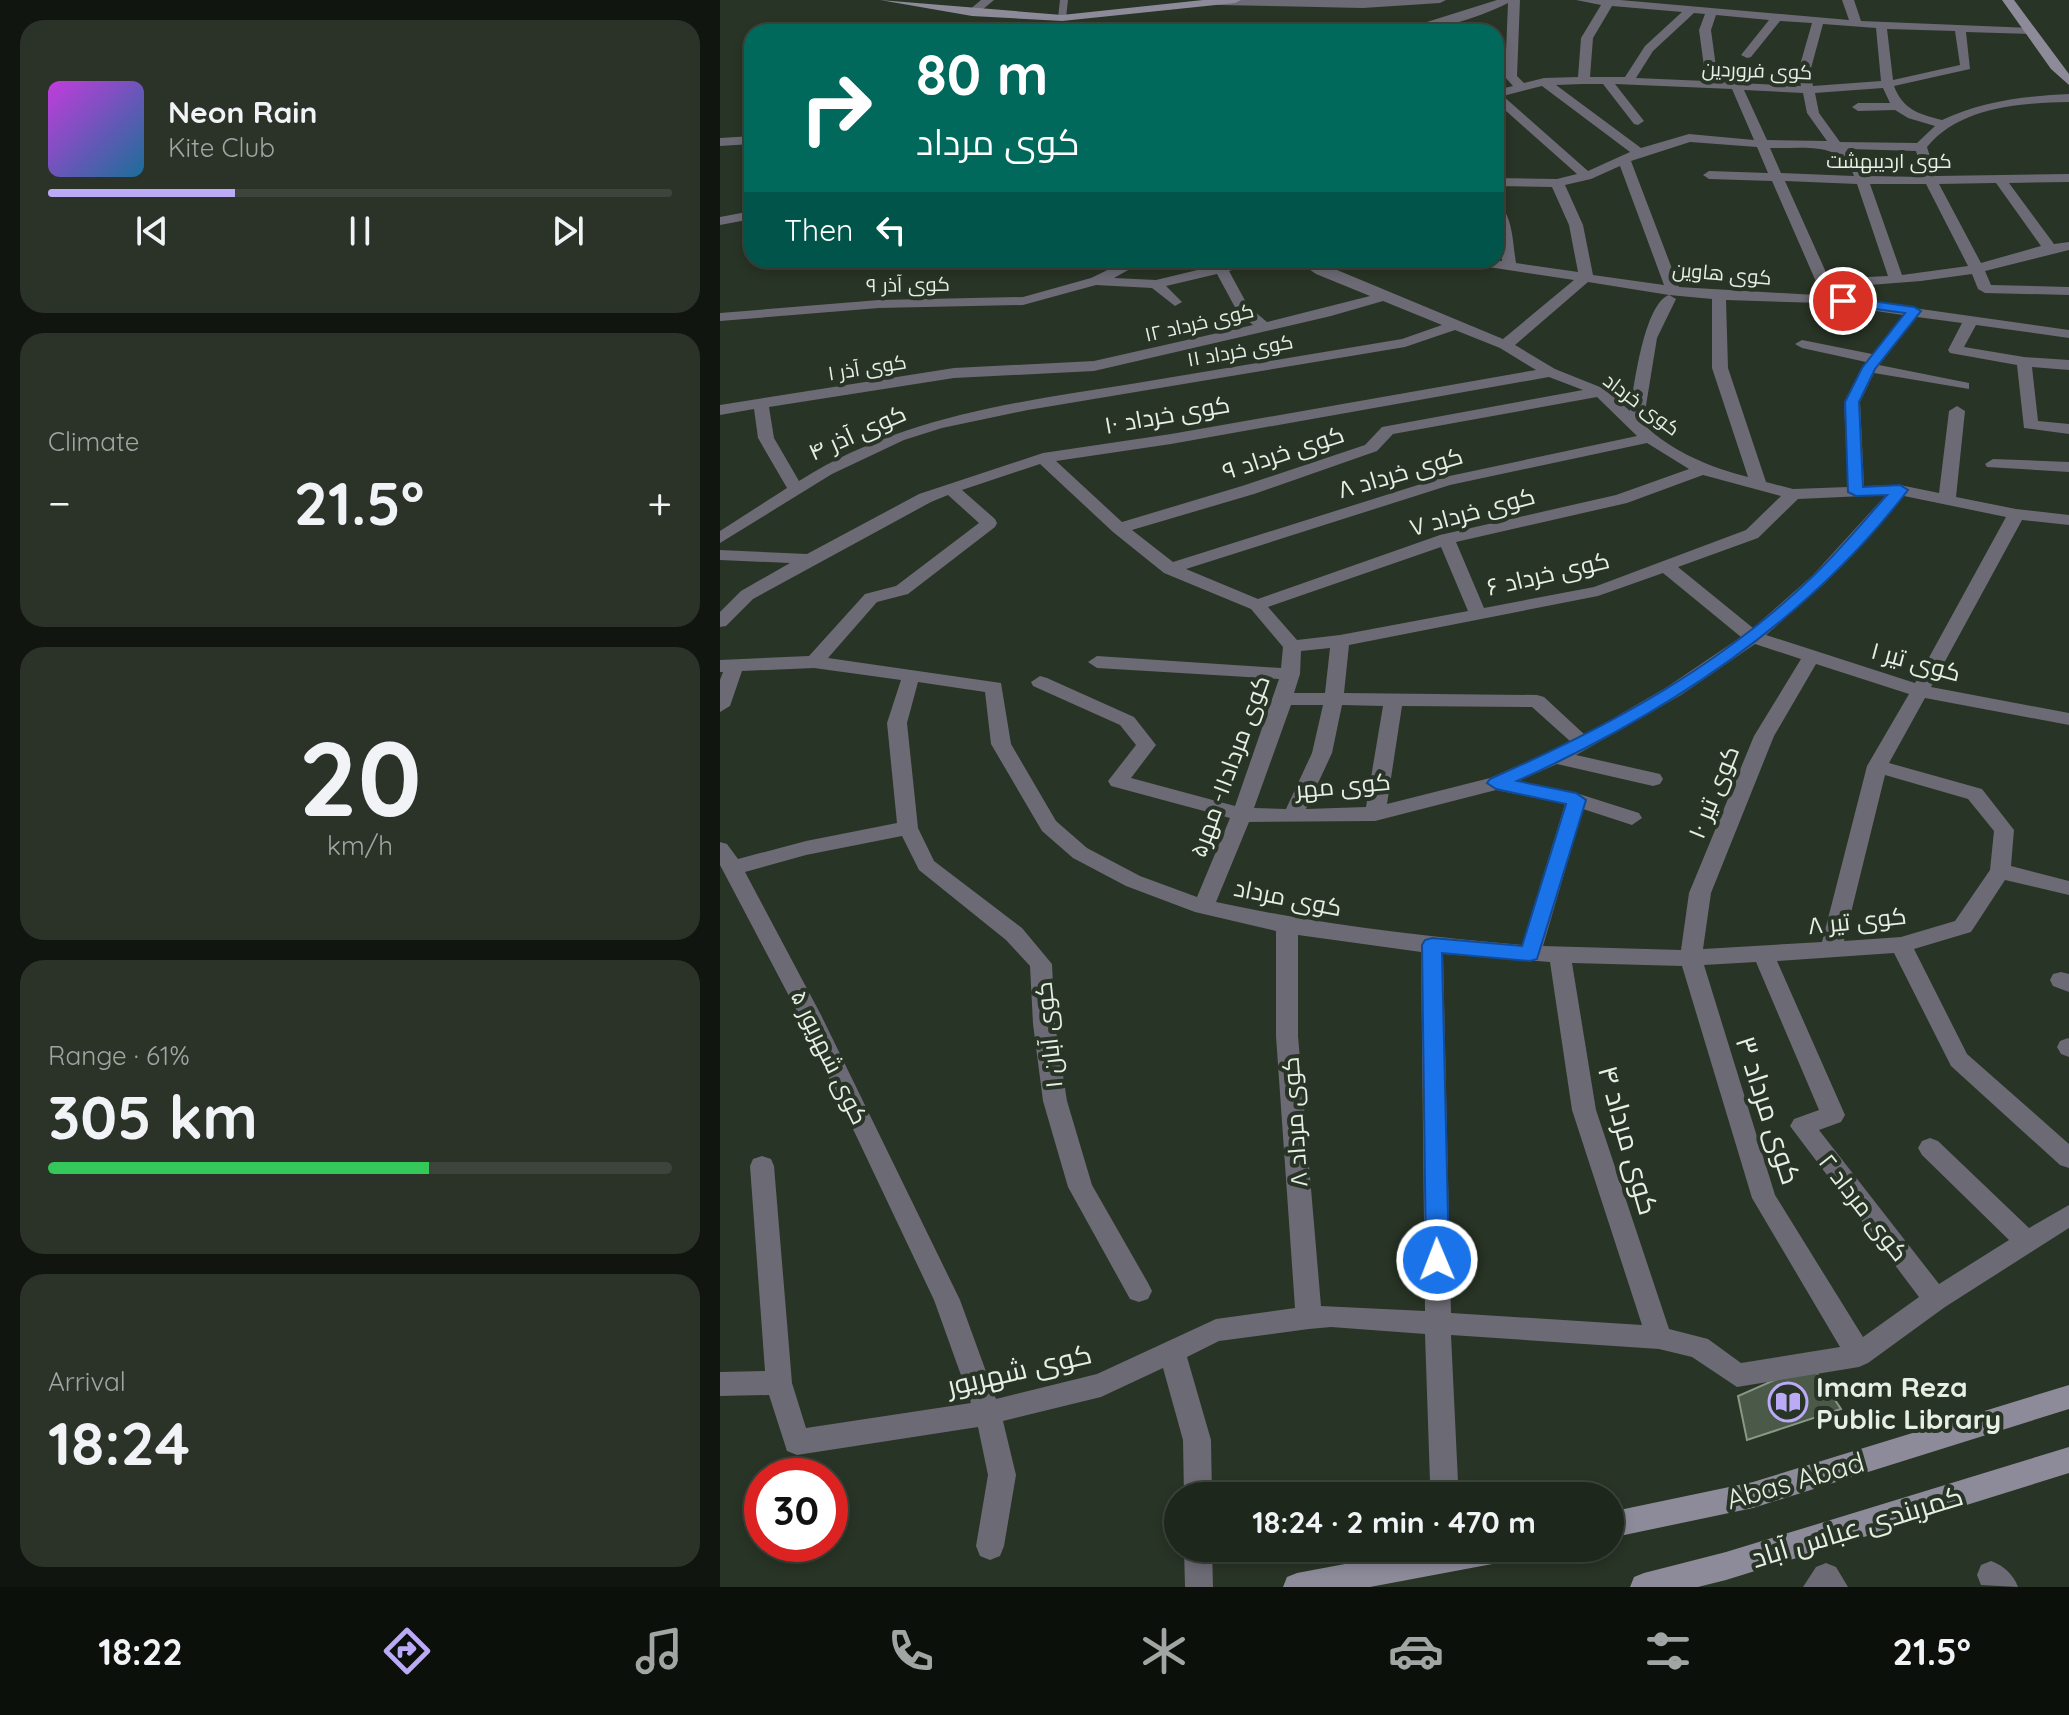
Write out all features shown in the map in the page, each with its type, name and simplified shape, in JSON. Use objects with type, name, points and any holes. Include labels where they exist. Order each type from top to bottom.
[{"type":"main road","points":[[886,0],[972,13],[1062,18],[1235,0]]},
{"type":"main road","points":[[2008,0],[2055,67],[2069,81]]},
{"type":"main road","points":[[2028,8],[2031,31]]},
{"type":"main road","name":"Abas Abad","points":[[1624,1522],[1753,1495],[2069,1397]]},
{"type":"main road","name":"کمربندی عباس آباد","points":[[1644,1587],[1726,1566],[2069,1460]]},
{"type":"main road","points":[[1297,1587],[1429,1562]]},
{"type":"street","points":[[972,13],[988,0]]},
{"type":"street","points":[[1219,2],[1363,5],[1440,0]]},
{"type":"street","points":[[1431,24],[1490,8],[1505,0]]},
{"type":"street","points":[[1514,0],[1511,77],[1522,88]]},
{"type":"street","points":[[1582,0],[1856,24],[2031,31]]},
{"type":"street","points":[[1731,0],[1737,13]]},
{"type":"street","points":[[1848,0],[1856,24]]},
{"type":"street","points":[[1584,81],[1582,56],[1589,28],[1609,2]]},
{"type":"street","points":[[1629,81],[1638,60],[1659,34],[1692,9]]},
{"type":"street","points":[[1712,11],[1705,30],[1713,87]]},
{"type":"street","points":[[1747,55],[1777,17]]},
{"type":"street","points":[[1818,21],[1806,62],[1813,113],[1836,145],[1856,162],[1896,279]]},
{"type":"street","points":[[1881,25],[1889,84],[1897,106],[1908,114],[1945,125]]},
{"type":"street","name":"کوی فروردین","points":[[1504,93],[1544,82],[1606,80],[1808,90],[1889,84],[1966,67],[1960,28]]},
{"type":"street","points":[[1504,77],[1511,77]]},
{"type":"street","points":[[1606,80],[1638,121]]},
{"type":"street","points":[[1544,82],[1639,153]]},
{"type":"street","points":[[1737,88],[1779,179],[1823,292],[1978,268],[2049,247],[2069,246]]},
{"type":"street","points":[[1921,147],[1927,136],[1957,116],[2023,101],[2069,98]]},
{"type":"street","points":[[1504,102],[1586,176]]},
{"type":"street","points":[[1858,107],[1897,106]]},
{"type":"street","points":[[1504,182],[1557,183],[1586,176],[1639,153],[1689,138],[1761,144],[1921,147]]},
{"type":"street","points":[[720,142],[744,140]]},
{"type":"street","points":[[1921,147],[1931,180],[1978,268],[1985,289],[2069,291]]},
{"type":"street","points":[[1624,161],[1671,295],[1650,338],[1635,426]]},
{"type":"street","name":"کوی اردیبهشت","points":[[1709,175],[1863,181],[2069,178]]},
{"type":"street","points":[[2000,179],[2049,247]]},
{"type":"street","points":[[1505,345],[1535,323],[1583,279],[1576,225],[1557,183]]},
{"type":"street","points":[[720,221],[744,216]]},
{"type":"street","points":[[1504,231],[1510,267]]},
{"type":"street","name":"کوی هاوین","points":[[1504,266],[1671,295],[1823,292],[1971,321],[2069,334]]},
{"type":"street","points":[[1096,281],[1123,268]]},
{"type":"street","name":"کوی خرداد","points":[[1316,268],[1505,345],[1550,372],[1600,392],[1649,438],[1702,470],[1793,494],[1900,490],[2016,514],[2069,520]]},
{"type":"street","points":[[1096,281],[1156,284],[1221,269],[1242,308],[1264,327]]},
{"type":"street","name":"کوی آذر ۹","points":[[720,317],[879,304],[1023,301],[1096,281]]},
{"type":"street","points":[[1156,284],[1175,302]]},
{"type":"street","points":[[1719,295],[1720,368],[1758,483]]},
{"type":"street","name":"کوی خرداد ۱۲","points":[[1024,387],[1094,366],[1384,296]]},
{"type":"street","points":[[1856,492],[1852,402],[1872,363],[1914,311]]},
{"type":"street","points":[[1971,321],[1955,350],[2024,362],[2069,365]]},
{"type":"street","name":"کوی خرداد ۱۱","points":[[1024,387],[1405,343],[1456,325]]},
{"type":"street","points":[[1802,344],[1964,386]]},
{"type":"street","points":[[2024,362],[2030,425],[2069,429]]},
{"type":"street","name":"کوی خرداد ۱۰","points":[[720,622],[747,595],[810,559],[950,488],[1043,458],[1171,439],[1550,372]]},
{"type":"street","name":"کوی آذر ۱","points":[[720,410],[954,373],[1024,387]]},
{"type":"street","name":"کوی آذر ۴","points":[[720,538],[795,488],[898,437],[949,421],[1024,387]]},
{"type":"street","name":"کوی خرداد ۹","points":[[1119,528],[1248,490],[1371,448],[1388,430],[1600,392]]},
{"type":"street","points":[[761,403],[766,438],[795,488]]},
{"type":"street","points":[[1947,500],[1957,411]]},
{"type":"street","name":"کوی خرداد ۸","points":[[1170,569],[1446,481],[1649,438]]},
{"type":"street","points":[[1043,458],[1119,528],[1170,569],[1257,605],[1292,646]]},
{"type":"street","points":[[1993,464],[2069,467]]},
{"type":"street","name":"کوی خرداد ۷","points":[[1257,605],[1446,539],[1621,499],[1702,470]]},
{"type":"street","points":[[814,662],[871,598],[902,590],[989,523],[950,488]]},
{"type":"street","name":"کوی مهر","points":[[1040,682],[1127,721],[1146,745],[1118,781],[1243,815],[1375,814],[1496,783],[1559,758],[1674,691],[1753,637],[1819,579],[1900,490]]},
{"type":"street","name":"کوی خرداد ۶","points":[[1292,646],[1340,641],[1598,591],[1752,534],[1793,494]]},
{"type":"street","points":[[1831,949],[1877,766],[1979,587],[2016,514]]},
{"type":"street","points":[[1446,539],[1478,614]]},
{"type":"street","points":[[720,555],[810,559]]},
{"type":"street","name":"کوی تیر ۱","points":[[1664,565],[1753,637],[1919,691],[2069,719]]},
{"type":"street","points":[[1293,816],[1322,753],[1334,699],[1340,641]]},
{"type":"street","name":"کوی مرداد۱۱- مهر۵","points":[[1203,907],[1243,815],[1284,699],[1291,674],[1292,646]]},
{"type":"street","name":"کوی تیر ۱۰","points":[[1691,958],[1700,893],[1764,736],[1811,657]]},
{"type":"street","points":[[720,706],[728,665],[814,662],[911,676]]},
{"type":"street","points":[[1097,662],[1291,674]]},
{"type":"street","name":"کوی مرداد","points":[[911,676],[994,687],[1001,744],[1049,826],[1080,853],[1133,881],[1203,907],[1287,926],[1432,945],[1530,954],[1691,958]]},
{"type":"street","name":"کوی آبان ۱","points":[[911,676],[897,723],[908,828],[926,865],[1014,934],[1041,964],[1044,1024],[1055,1101],[1080,1187],[1139,1291]]},
{"type":"street","points":[[1375,814],[1394,698]]},
{"type":"street","points":[[1284,699],[1537,701],[1584,744]]},
{"type":"street","points":[[1559,758],[1653,779]]},
{"type":"street","name":"کوی تیر ۸","points":[[1691,958],[1901,945],[1963,927],[2000,871],[2004,830],[1975,794],[1877,766]]},
{"type":"street","points":[[1496,783],[1576,800],[1632,818]]},
{"type":"street","points":[[1530,954],[1576,800]]},
{"type":"street","name":"کوی شهریور ۵","points":[[908,828],[806,848],[727,859],[810,1015],[947,1300],[988,1413],[1002,1475],[990,1546]]},
{"type":"street","points":[[2000,871],[2069,888]]},
{"type":"street","name":"کوی مرداد ۸","points":[[1287,926],[1287,1036],[1309,1318]]},
{"type":"street","points":[[1432,945],[1439,1406],[1444,1482]]},
{"type":"street","points":[[1901,945],[1959,1060],[2069,1158]]},
{"type":"street","name":"کوی مرداد ۴","points":[[1560,954],[1564,997],[1584,1110],[1659,1338]]},
{"type":"street","name":"کوی مرداد ۲","points":[[1764,955],[1833,1115],[1802,1126],[1936,1299]]},
{"type":"street","name":"کوی مرداد ۳","points":[[1691,958],[1764,1198],[1859,1355]]},
{"type":"street","points":[[1930,1148],[2027,1242]]},
{"type":"street","points":[[720,1384],[779,1383],[762,1166]]},
{"type":"street","points":[[1859,1355],[1936,1299],[2066,1221]]},
{"type":"street","name":"کوی شهریور","points":[[779,1383],[797,1442],[988,1413],[1101,1385],[1216,1330],[1331,1316],[1659,1338],[1699,1347],[1737,1375],[1859,1355]]},
{"type":"street","points":[[1172,1351],[1197,1440],[1198,1482]]},
{"type":"street","points":[[1198,1562],[1199,1587]]},
{"type":"lane","points":[[1062,18],[1064,0]]},
{"type":"building","name":"Imam Reza Public Library","points":[[1811,1364],[1841,1409],[1747,1440],[1738,1396]]},
{"type":"place","name":"Imam Reza Public Library","points":[[1788,1402]]},
{"type":"route","points":[[1437,1260],[1432,945],[1530,954],[1576,800],[1496,783],[1559,758],[1584,744],[1674,691],[1753,637],[1819,579],[1900,490],[1856,492],[1852,402],[1869,368],[1914,311],[1843,301]]}]
